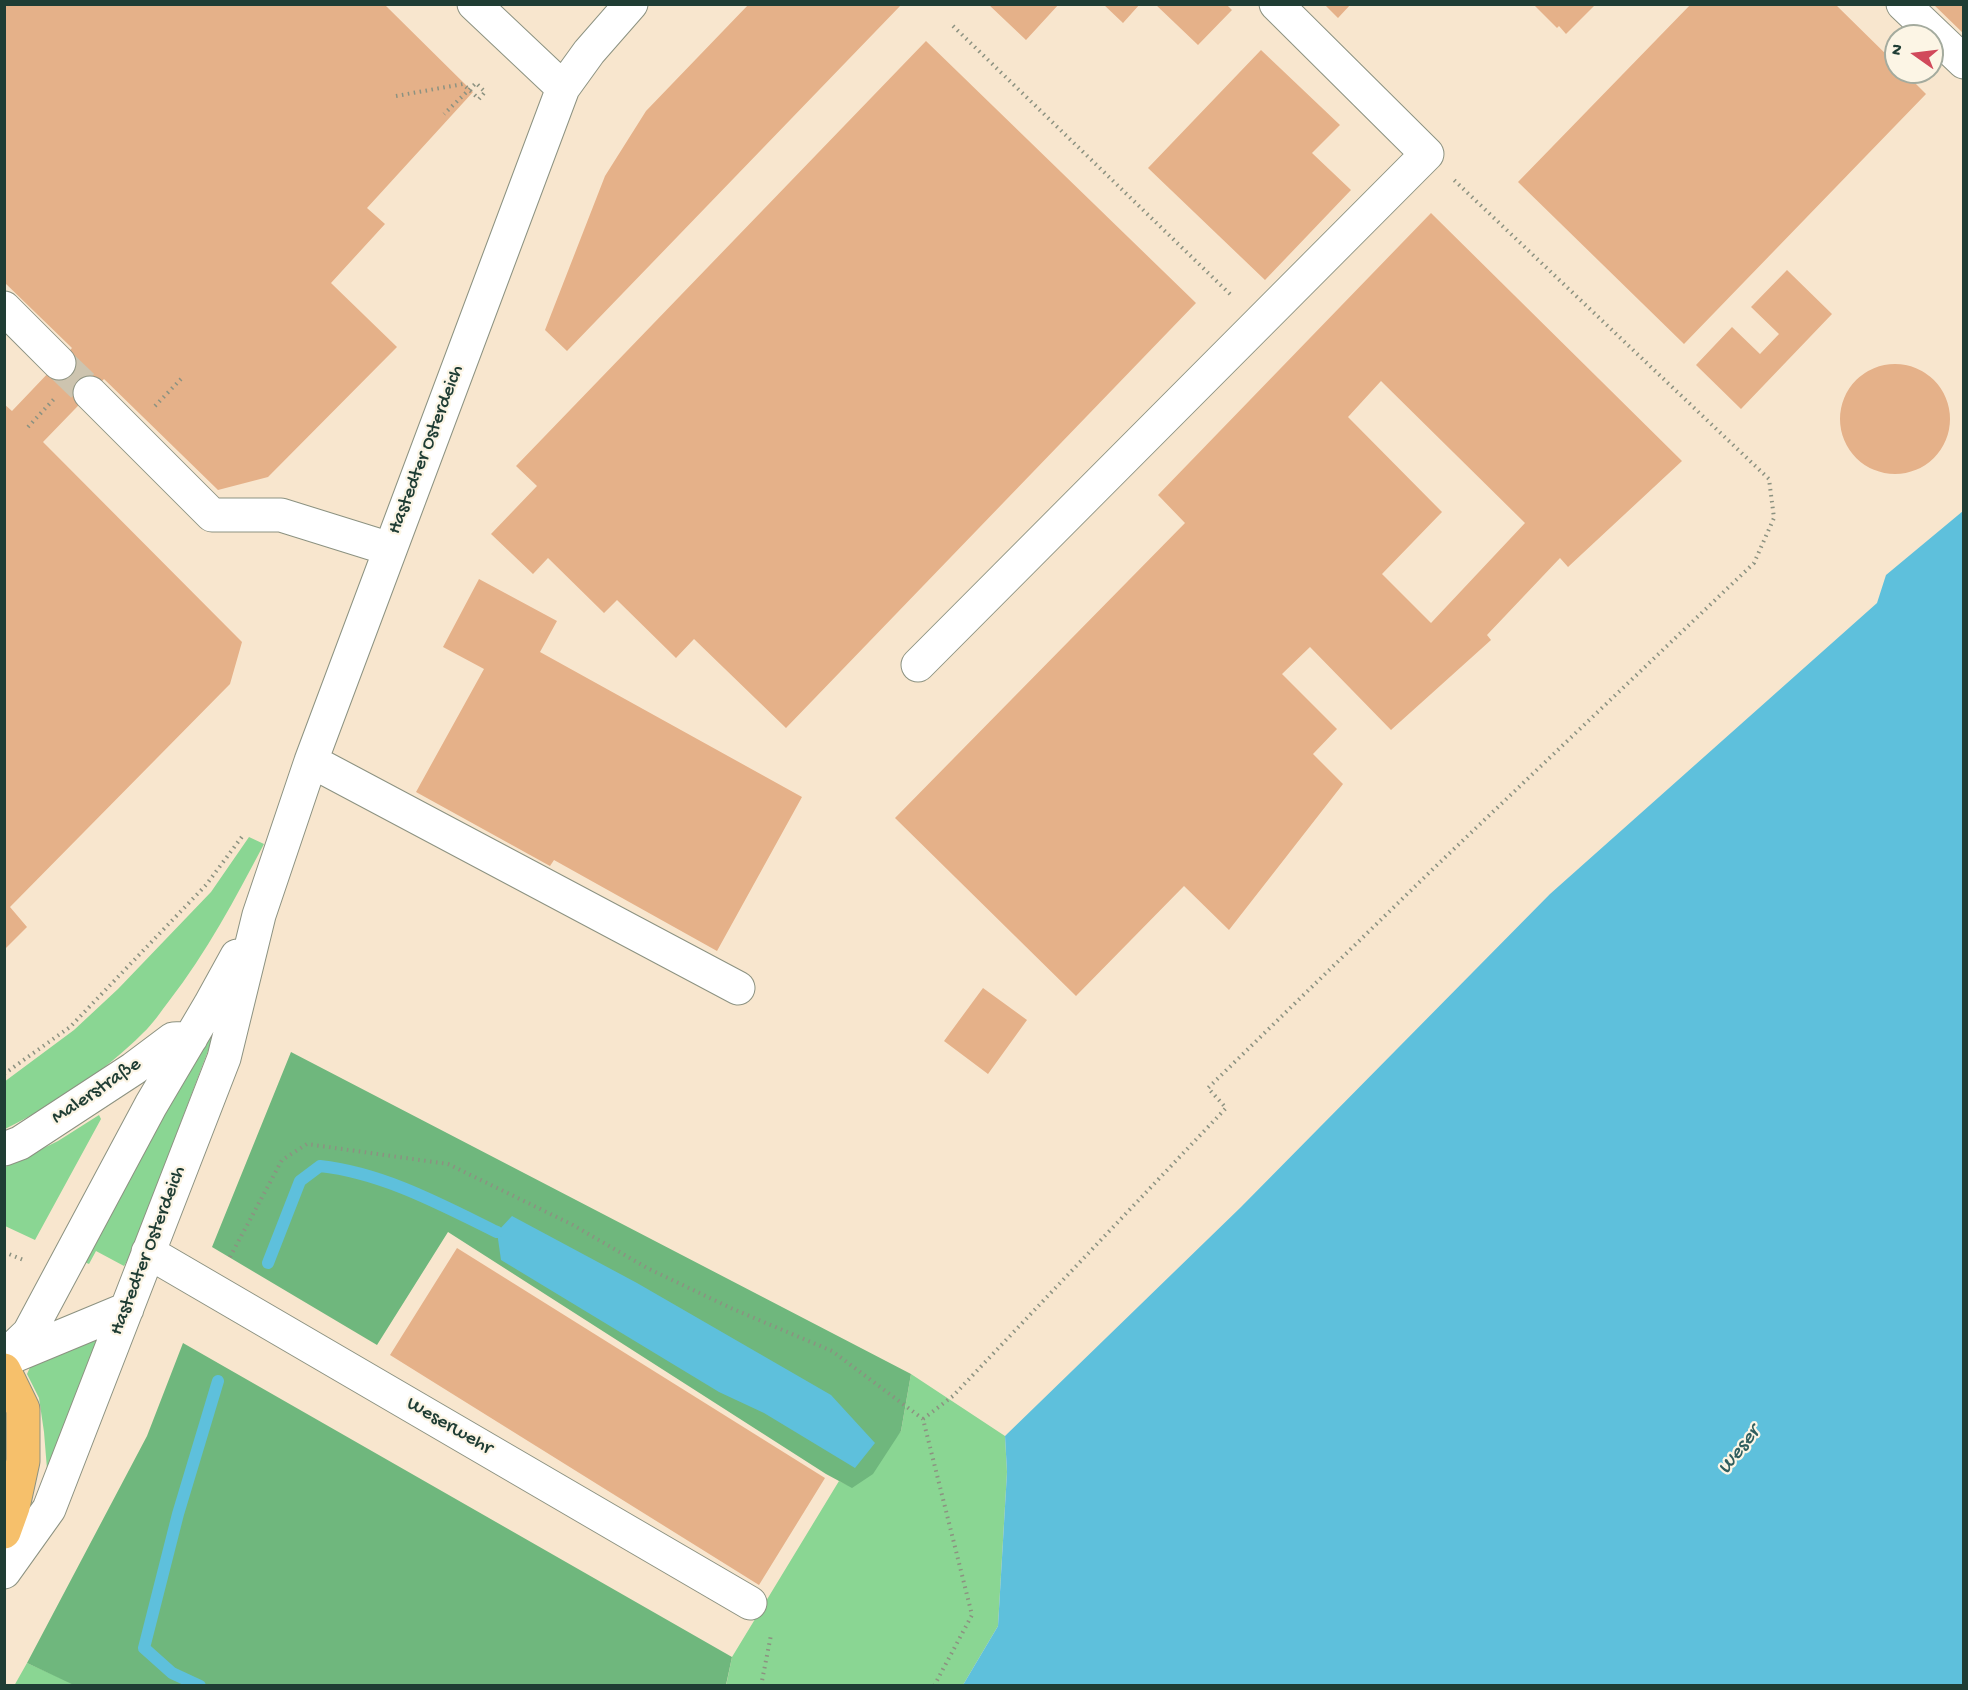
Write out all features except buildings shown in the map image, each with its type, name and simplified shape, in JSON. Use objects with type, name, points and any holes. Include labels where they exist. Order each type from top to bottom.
[{"type":"main road","points":[[4,1370],[23,1409],[23,1461],[13,1507],[4,1532]]},
{"type":"street","points":[[474,4],[563,88]]},
{"type":"street","name":"Hastedter Osterdeich","points":[[4,1572],[49,1509],[224,1058],[259,915],[311,761],[563,88],[589,52],[631,4]]},
{"type":"street","points":[[918,665],[1427,154],[1276,4]]},
{"type":"street","points":[[1903,4],[1964,62]]},
{"type":"street","points":[[4,308],[59,363]]},
{"type":"street","points":[[90,393],[212,515],[281,515],[390,549]]},
{"type":"street","points":[[311,761],[738,988]]},
{"type":"street","name":"Hastedter Osterdeich","points":[[4,1358],[29,1333],[145,1116],[259,915]]},
{"type":"street","name":"Malerstraße","points":[[4,1149],[20,1143],[173,1040],[191,1038]]},
{"type":"street","name":"Weserwehr","points":[[148,1252],[750,1603]]},
{"type":"street","points":[[4,1358],[127,1309]]},
{"type":"path","points":[[953,26],[1259,323]]},
{"type":"path","points":[[396,96],[463,84],[471,92],[479,99],[485,92],[476,83],[470,88],[464,95],[444,114]]},
{"type":"path","points":[[923,1419],[953,1396],[1226,1108],[1208,1088],[1434,868],[1754,563],[1774,518],[1769,479],[1427,154]]},
{"type":"path","points":[[4,1074],[70,1027],[206,885],[245,833]]},
{"type":"path","points":[[213,1290],[282,1160],[308,1144],[448,1164],[573,1225],[647,1268],[832,1351],[923,1419],[972,1615],[934,1686]]},
{"type":"green space","points":[[249,837],[264,844],[208,944],[150,1026],[128,1048],[78,1087],[5,1129],[4,1082],[74,1030],[118,989],[211,892]]},
{"type":"green space","points":[[214,1026],[217,1027],[131,1254],[124,1266],[96,1251],[89,1264],[82,1261]]},
{"type":"green space","points":[[291,1052],[911,1374],[901,1431],[873,1474],[852,1488],[826,1474],[448,1232],[377,1345],[212,1247]]},
{"type":"green space","points":[[99,1115],[101,1119],[35,1240],[5,1226],[5,1167],[58,1141]]},
{"type":"green space","points":[[105,1329],[47,1469],[39,1398],[27,1374],[31,1365]]},
{"type":"green space","points":[[183,1343],[732,1657],[726,1685],[76,1686],[27,1663],[147,1436]]},
{"type":"green space","points":[[911,1374],[1005,1436],[1007,1472],[998,1626],[963,1685],[726,1686],[732,1657],[839,1481],[852,1487],[901,1431]]},
{"type":"green space","points":[[27,1663],[76,1685],[14,1686]]},
{"type":"water","name":"Weser","points":[[1963,511],[1963,1685],[963,1685],[998,1626],[1007,1472],[1005,1436],[1241,1207],[1550,894],[1877,603],[1886,575]]},
{"type":"water","points":[[512,1216],[637,1283],[831,1395],[875,1443],[855,1468],[764,1413],[719,1392],[501,1260],[497,1232]]},
{"type":"waterway","points":[[268,1263],[300,1181],[320,1166],[366,1175],[411,1191],[497,1232]]},
{"type":"waterway","points":[[200,1686],[172,1673],[144,1648],[178,1514],[218,1381]]},
{"type":"tunnel","points":[[59,363],[90,393]]}]
